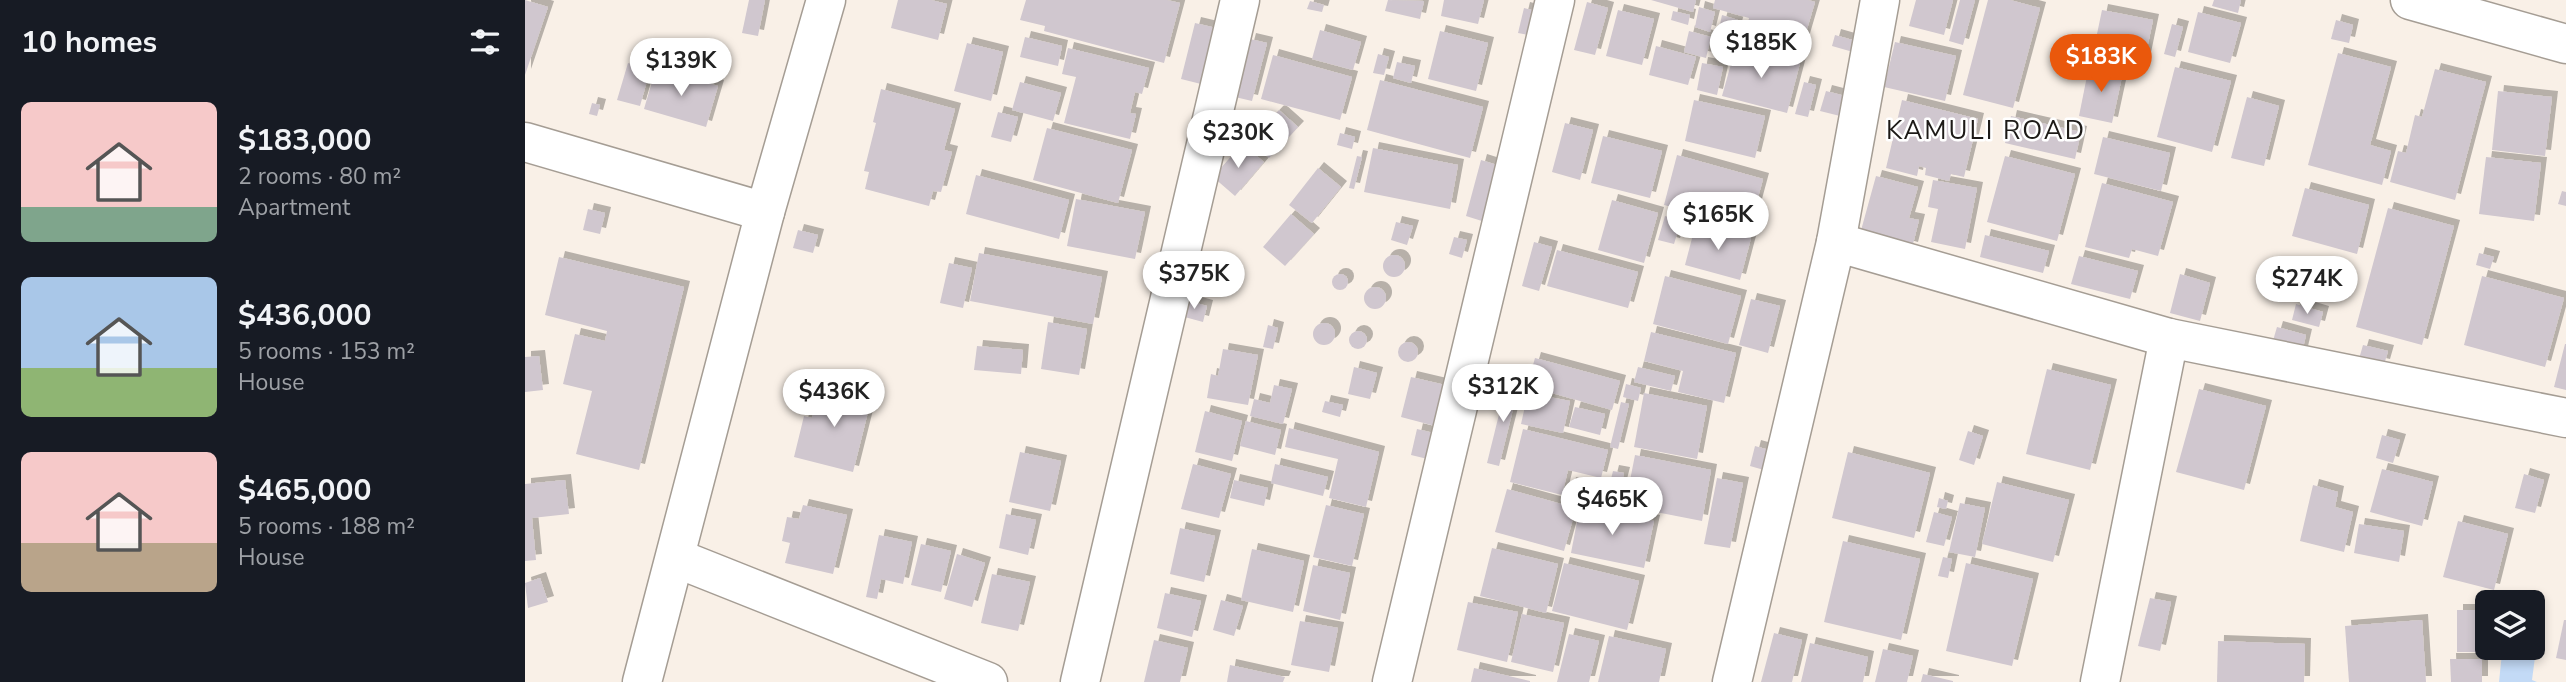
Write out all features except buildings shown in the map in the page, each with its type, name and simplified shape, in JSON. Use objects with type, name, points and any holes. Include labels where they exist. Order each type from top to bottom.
[{"type":"street","points":[[642,682],[765,212],[826,0]]},
{"type":"street","points":[[1080,682],[1240,0]]},
{"type":"street","points":[[1392,682],[1555,0]]},
{"type":"street","points":[[1732,682],[1836,242],[1880,0]]},
{"type":"street","points":[[2410,0],[2566,44]]},
{"type":"street","points":[[525,142],[765,212]]},
{"type":"street","points":[[1836,242],[2169,338],[2566,418]]},
{"type":"street","points":[[2100,682],[2169,338]]},
{"type":"street","points":[[676,558],[988,682]]},
{"type":"water","points":[[2501,660],[2535,660],[2532,680],[2537,682],[2499,682]]},
{"type":"district","name":"KAMULI ROAD","points":[[1986,130]]}]
